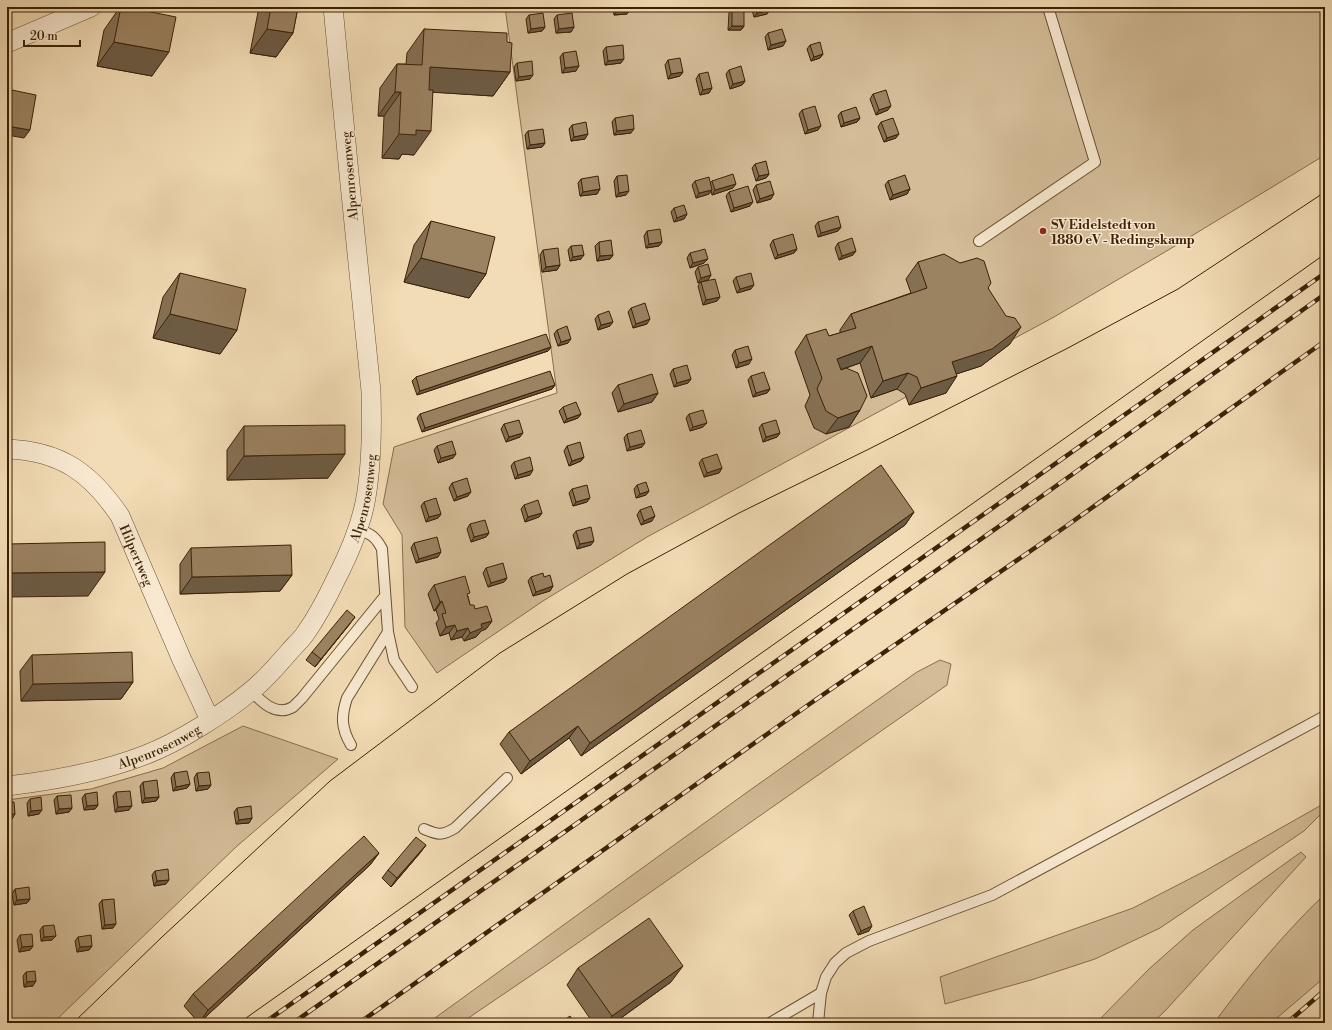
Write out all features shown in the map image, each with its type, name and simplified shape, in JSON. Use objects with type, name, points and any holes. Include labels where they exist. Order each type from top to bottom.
[{"type":"street","points":[[7,43],[91,7]]},
{"type":"street","name":"Alpenrosenweg","points":[[7,786],[99,770],[146,755],[178,739],[210,720],[251,691],[279,664],[304,635],[326,600],[343,565],[358,529],[367,492],[371,456],[372,422],[371,391],[350,191],[333,7]]},
{"type":"street","name":"Hilpertweg","points":[[7,449],[51,456],[69,464],[87,477],[109,500],[120,516],[182,660],[210,720]]},
{"type":"lane","points":[[979,241],[1095,162],[1048,7]]},
{"type":"lane","points":[[358,529],[368,533],[377,540],[382,549],[388,632],[394,660],[412,687]]},
{"type":"lane","points":[[251,691],[268,706],[284,710],[292,707],[302,698],[385,596]]},
{"type":"lane","points":[[351,745],[345,735],[342,722],[343,710],[347,698],[388,632]]},
{"type":"lane","points":[[818,1023],[821,993],[826,977],[835,963],[846,953],[869,942],[992,894],[1325,716]]},
{"type":"lane","points":[[424,829],[437,834],[447,833],[455,828],[507,778]]},
{"type":"lane","points":[[770,1023],[821,993]]},
{"type":"shaded area","points":[[505,7],[1325,7],[1325,155],[1054,317],[647,537],[543,601],[437,673],[405,627],[402,535],[383,504],[394,447],[557,393]]},
{"type":"shaded area","points":[[940,660],[951,664],[947,685],[461,1023],[428,1023],[746,793],[917,672]]},
{"type":"shaded area","points":[[243,726],[338,759],[236,847],[53,1023],[7,1023],[7,800],[91,789],[163,768]]},
{"type":"shaded area","points":[[1325,803],[1325,810],[1304,831],[1160,928],[1095,959],[1031,980],[945,1004],[940,977],[1133,908],[1203,872]]},
{"type":"shaded area","points":[[1301,852],[1306,857],[1164,1012],[1152,1023],[1096,1023],[1149,969],[1193,930]]},
{"type":"shaded area","points":[[1325,894],[1325,977],[1271,1023],[1214,1023],[1267,956],[1295,924]]},
{"type":"building","points":[[121,7],[176,17],[169,52],[114,42]]},
{"type":"building","points":[[271,7],[298,7],[293,33],[267,29]]},
{"type":"building","points":[[616,7],[630,7],[630,9],[617,11]]},
{"type":"building","points":[[756,7],[769,7],[770,10],[757,13]]},
{"type":"building","points":[[732,9],[744,9],[744,26],[732,26]]},
{"type":"building","points":[[543,13],[545,27],[531,29],[529,15]]},
{"type":"building","points":[[572,13],[574,27],[559,29],[557,15]]},
{"type":"building","points":[[424,29],[507,33],[507,42],[512,43],[510,72],[430,67],[429,90],[433,90],[431,131],[416,130],[416,135],[399,134],[401,92],[395,92],[397,64],[422,65]]},
{"type":"building","points":[[782,29],[786,41],[771,45],[768,33]]},
{"type":"building","points":[[820,42],[823,54],[814,57],[810,45]]},
{"type":"building","points":[[623,45],[624,59],[608,61],[606,47]]},
{"type":"building","points":[[576,51],[579,66],[565,68],[563,53]]},
{"type":"building","points":[[680,58],[683,72],[671,74],[668,60]]},
{"type":"building","points":[[532,61],[533,75],[519,77],[517,63]]},
{"type":"building","points":[[741,66],[745,81],[733,84],[729,70]]},
{"type":"building","points":[[708,72],[712,88],[703,90],[699,74]]},
{"type":"building","points":[[7,89],[36,95],[30,130],[7,126]]},
{"type":"building","points":[[886,90],[891,106],[879,110],[873,94]]},
{"type":"building","points":[[815,106],[821,126],[808,130],[802,110]]},
{"type":"building","points":[[856,107],[860,118],[844,123],[841,112]]},
{"type":"building","points":[[633,115],[634,129],[617,131],[615,118]]},
{"type":"building","points":[[893,118],[899,134],[887,138],[881,122]]},
{"type":"building","points":[[586,122],[588,134],[574,137],[572,125]]},
{"type":"building","points":[[543,129],[545,143],[530,145],[528,131]]},
{"type":"building","points":[[766,161],[769,174],[759,176],[755,164]]},
{"type":"building","points":[[733,174],[736,184],[715,190],[712,181]]},
{"type":"building","points":[[627,175],[629,191],[619,193],[617,176]]},
{"type":"building","points":[[905,175],[910,189],[893,195],[888,181]]},
{"type":"building","points":[[598,176],[600,189],[583,192],[581,179]]},
{"type":"building","points":[[709,177],[712,190],[699,193],[695,181]]},
{"type":"building","points":[[770,181],[774,194],[760,199],[756,185]]},
{"type":"building","points":[[748,186],[753,202],[734,208],[729,192]]},
{"type":"building","points":[[684,205],[687,214],[677,218],[674,208]]},
{"type":"building","points":[[838,216],[841,227],[821,233],[818,222]]},
{"type":"building","points":[[431,221],[495,237],[486,274],[421,258]]},
{"type":"building","points":[[660,229],[662,242],[649,244],[647,231]]},
{"type":"building","points":[[793,234],[797,249],[778,255],[773,240]]},
{"type":"building","points":[[852,238],[856,251],[842,256],[838,243]]},
{"type":"building","points":[[611,240],[613,255],[600,256],[599,242]]},
{"type":"building","points":[[582,245],[584,255],[573,257],[571,246]]},
{"type":"building","points":[[558,248],[560,265],[546,267],[543,250]]},
{"type":"building","points":[[705,249],[708,259],[693,263],[690,253]]},
{"type":"building","points":[[944,254],[960,263],[977,258],[984,261],[991,283],[988,288],[1006,316],[1015,318],[1021,327],[992,349],[952,362],[957,376],[921,388],[917,377],[908,373],[883,381],[872,346],[837,359],[841,370],[846,368],[858,373],[867,396],[860,410],[838,418],[826,411],[817,389],[822,378],[806,335],[826,329],[829,336],[856,328],[851,314],[927,288],[918,262]]},
{"type":"building","points":[[708,264],[711,275],[701,278],[698,267]]},
{"type":"building","points":[[180,273],[246,289],[237,330],[170,314]]},
{"type":"building","points":[[751,273],[754,285],[740,289],[736,277]]},
{"type":"building","points":[[715,279],[720,297],[706,300],[701,282]]},
{"type":"building","points":[[645,303],[650,319],[636,324],[631,308]]},
{"type":"building","points":[[609,311],[613,322],[601,325],[598,315]]},
{"type":"building","points":[[567,326],[571,339],[561,342],[557,330]]},
{"type":"building","points":[[546,334],[551,347],[420,391],[416,377]]},
{"type":"building","points":[[748,346],[752,359],[739,363],[735,350]]},
{"type":"building","points":[[687,365],[691,379],[677,383],[673,369]]},
{"type":"building","points":[[550,371],[555,385],[425,428],[420,414]]},
{"type":"building","points":[[764,372],[770,389],[756,393],[751,376]]},
{"type":"building","points":[[652,374],[658,393],[624,404],[618,385]]},
{"type":"building","points":[[576,402],[581,414],[567,419],[563,407]]},
{"type":"building","points":[[703,410],[707,423],[693,427],[689,414]]},
{"type":"building","points":[[519,420],[523,433],[509,437],[504,424]]},
{"type":"building","points":[[776,420],[780,433],[766,437],[762,424]]},
{"type":"building","points":[[345,425],[345,454],[244,456],[244,426]]},
{"type":"building","points":[[641,430],[645,443],[630,447],[627,434]]},
{"type":"building","points":[[452,441],[456,454],[441,458],[437,446]]},
{"type":"building","points":[[580,442],[584,457],[572,461],[567,446]]},
{"type":"building","points":[[717,454],[722,468],[707,473],[702,459]]},
{"type":"building","points":[[530,457],[533,470],[518,475],[514,462]]},
{"type":"building","points":[[881,465],[914,512],[590,743],[578,726],[530,761],[509,732]]},
{"type":"building","points":[[467,478],[471,492],[457,497],[452,483]]},
{"type":"building","points":[[646,482],[649,491],[640,494],[637,485]]},
{"type":"building","points":[[587,485],[590,498],[576,502],[572,489]]},
{"type":"building","points":[[436,498],[441,514],[429,517],[424,502]]},
{"type":"building","points":[[538,500],[542,513],[528,517],[524,505]]},
{"type":"building","points":[[651,506],[655,516],[644,521],[640,510]]},
{"type":"building","points":[[485,520],[489,533],[474,537],[470,524]]},
{"type":"building","points":[[591,527],[594,541],[580,544],[576,531]]},
{"type":"building","points":[[437,537],[441,552],[419,559],[414,543]]},
{"type":"building","points":[[105,542],[105,572],[7,573],[7,544]]},
{"type":"building","points":[[291,545],[292,575],[192,577],[191,548]]},
{"type":"building","points":[[503,563],[507,578],[491,583],[486,568]]},
{"type":"building","points":[[543,573],[544,577],[550,575],[553,586],[536,592],[531,577]]},
{"type":"building","points":[[465,576],[470,593],[467,594],[470,605],[474,605],[475,609],[487,606],[492,621],[481,624],[482,628],[470,633],[468,628],[457,631],[455,625],[446,627],[442,614],[446,613],[434,585]]},
{"type":"building","points":[[347,610],[355,617],[321,659],[312,652]]},
{"type":"building","points":[[132,652],[133,682],[33,684],[32,655]]},
{"type":"building","points":[[187,771],[190,784],[176,787],[174,773]]},
{"type":"building","points":[[209,772],[211,785],[199,786],[197,773]]},
{"type":"building","points":[[157,780],[159,797],[145,798],[143,782]]},
{"type":"building","points":[[130,791],[132,806],[118,807],[116,792]]},
{"type":"building","points":[[97,792],[98,805],[87,806],[85,794]]},
{"type":"building","points":[[71,795],[72,808],[59,809],[57,796]]},
{"type":"building","points":[[41,797],[42,810],[31,811],[30,799]]},
{"type":"building","points":[[7,802],[14,802],[15,814],[7,815]]},
{"type":"building","points":[[251,806],[252,818],[239,820],[237,808]]},
{"type":"building","points":[[364,836],[379,853],[208,1010],[193,994]]},
{"type":"building","points":[[416,837],[426,845],[397,878],[388,870]]},
{"type":"building","points":[[168,869],[169,880],[157,881],[155,871]]},
{"type":"building","points":[[29,887],[30,899],[17,900],[15,889]]},
{"type":"building","points":[[114,899],[116,924],[105,925],[102,900]]},
{"type":"building","points":[[864,906],[872,926],[861,931],[853,911]]},
{"type":"building","points":[[649,918],[683,966],[612,1016],[578,968]]},
{"type":"building","points":[[54,925],[56,936],[44,937],[43,926]]},
{"type":"building","points":[[32,934],[33,946],[22,947],[20,935]]},
{"type":"building","points":[[91,935],[92,946],[80,947],[78,937]]},
{"type":"building","points":[[35,971],[36,981],[27,982],[26,972]]},
{"type":"building","points":[[570,1016],[575,1023],[560,1023]]},
{"type":"building","points":[[593,1018],[597,1023],[587,1023]]},
{"type":"tram line","points":[[73,1023],[162,937],[330,781],[500,653],[627,574],[739,513],[1066,349],[1178,289],[1325,192]]},
{"type":"tram line","points":[[239,1023],[1325,254]]},
{"type":"railway","points":[[264,1023],[1325,273]]},
{"type":"railway","points":[[293,1023],[1042,496],[1325,294]]},
{"type":"railway","points":[[359,1023],[811,703],[1065,527],[1325,341]]},
{"type":"railway","points":[[1287,1023],[1325,990]]},
{"type":"place","name":"SV Eidelstedt von 1880 eV - Redingskamp","points":[[1043,231]]}]
